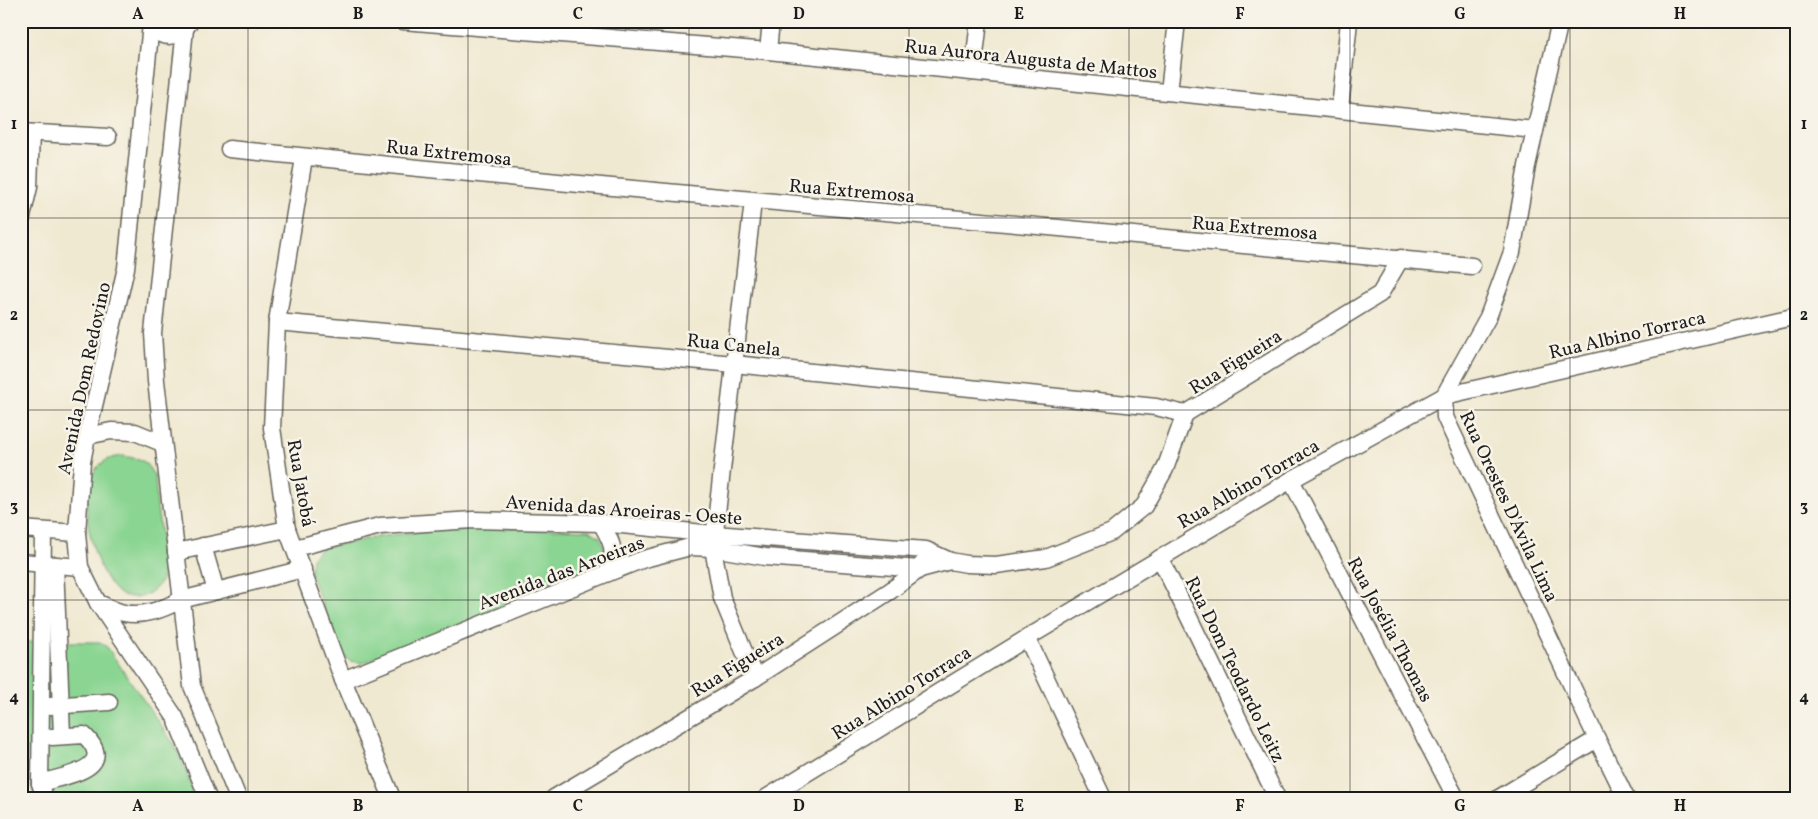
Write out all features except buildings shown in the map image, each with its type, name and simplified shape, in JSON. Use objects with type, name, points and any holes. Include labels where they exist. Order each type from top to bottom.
[{"type":"street","name":"Rua Aurora Augusta de Mattos","points":[[403,21],[586,29],[768,51],[1536,130]]},
{"type":"street","points":[[768,51],[771,21]]},
{"type":"street","points":[[973,72],[979,21]]},
{"type":"street","points":[[1169,92],[1177,21]]},
{"type":"street","points":[[1340,109],[1349,21]]},
{"type":"street","name":"Rua Orestes D'Ávila Lima","points":[[1560,21],[1527,166],[1512,252],[1488,317],[1444,396],[1445,418],[1596,740],[1626,798]]},
{"type":"street","points":[[150,22],[154,30],[166,36],[180,34],[187,25]]},
{"type":"street","name":"Avenida Dom Redovino","points":[[150,22],[126,268],[82,462],[77,533],[80,567],[98,603],[175,717],[208,798]]},
{"type":"street","points":[[187,25],[152,333],[162,443],[192,686],[238,798]]},
{"type":"street","points":[[21,221],[29,187],[26,132],[108,137]]},
{"type":"street","name":"Rua Extremosa","points":[[230,149],[304,158],[753,201],[1214,244],[1401,258],[1472,266]]},
{"type":"street","name":"Rua Jatobá","points":[[304,158],[277,322],[272,428],[288,529],[343,680],[392,798]]},
{"type":"street","points":[[753,201],[714,541],[722,598],[755,678]]},
{"type":"street","name":"Rua Figueira","points":[[950,561],[966,564],[996,565],[1046,558],[1112,532],[1144,506],[1165,468],[1186,414],[1380,294],[1401,258]]},
{"type":"street","name":"Rua Albino Torraca","points":[[766,798],[1027,638],[1291,480],[1444,396],[1797,316]]},
{"type":"street","name":"Rua Canela","points":[[277,322],[734,364],[1156,407],[1186,414]]},
{"type":"street","points":[[87,436],[111,431],[135,432],[162,443]]},
{"type":"street","name":"Rua Josélia Thomas","points":[[1291,480],[1456,798]]},
{"type":"street","name":"Avenida das Aroeiras - Oeste","points":[[295,548],[380,526],[473,520],[601,523],[714,541],[926,550],[950,561]]},
{"type":"street","points":[[601,523],[610,540],[614,556],[608,572]]},
{"type":"street","points":[[21,529],[77,533]]},
{"type":"street","points":[[176,552],[288,529]]},
{"type":"street","points":[[43,531],[48,565],[62,735]]},
{"type":"street","name":"Avenida das Aroeiras","points":[[343,680],[608,572],[644,559],[714,541],[765,556],[920,569],[950,561]]},
{"type":"street","points":[[203,546],[216,591]]},
{"type":"street","points":[[920,569],[926,550]]},
{"type":"street","name":"Rua Dom Teodardo Leitz","points":[[1160,558],[1276,798]]},
{"type":"street","points":[[21,562],[80,567]]},
{"type":"street","points":[[40,738],[84,735],[91,742],[95,751],[94,763],[87,769],[42,790],[40,738],[48,565]]},
{"type":"street","points":[[98,603],[123,613],[143,614],[167,607],[181,600],[303,569]]},
{"type":"street","name":"Rua Figueira","points":[[554,798],[755,678],[890,591],[920,569]]},
{"type":"street","points":[[1027,638],[1103,798]]},
{"type":"street","points":[[41,706],[109,702]]},
{"type":"street","points":[[1499,798],[1596,740]]},
{"type":"green space","points":[[123,456],[139,459],[146,463],[155,477],[157,507],[166,569],[156,587],[150,593],[139,597],[120,594],[108,581],[100,567],[94,550],[87,514],[87,497],[90,481],[96,469],[108,460]]},
{"type":"green space","points":[[484,527],[589,530],[600,537],[606,552],[601,564],[591,571],[363,663],[350,661],[342,655],[310,573],[312,558],[321,548],[377,537],[440,529]]},
{"type":"green space","points":[[21,642],[100,642],[107,647],[171,740],[180,756],[196,798],[35,798],[21,755]]}]
